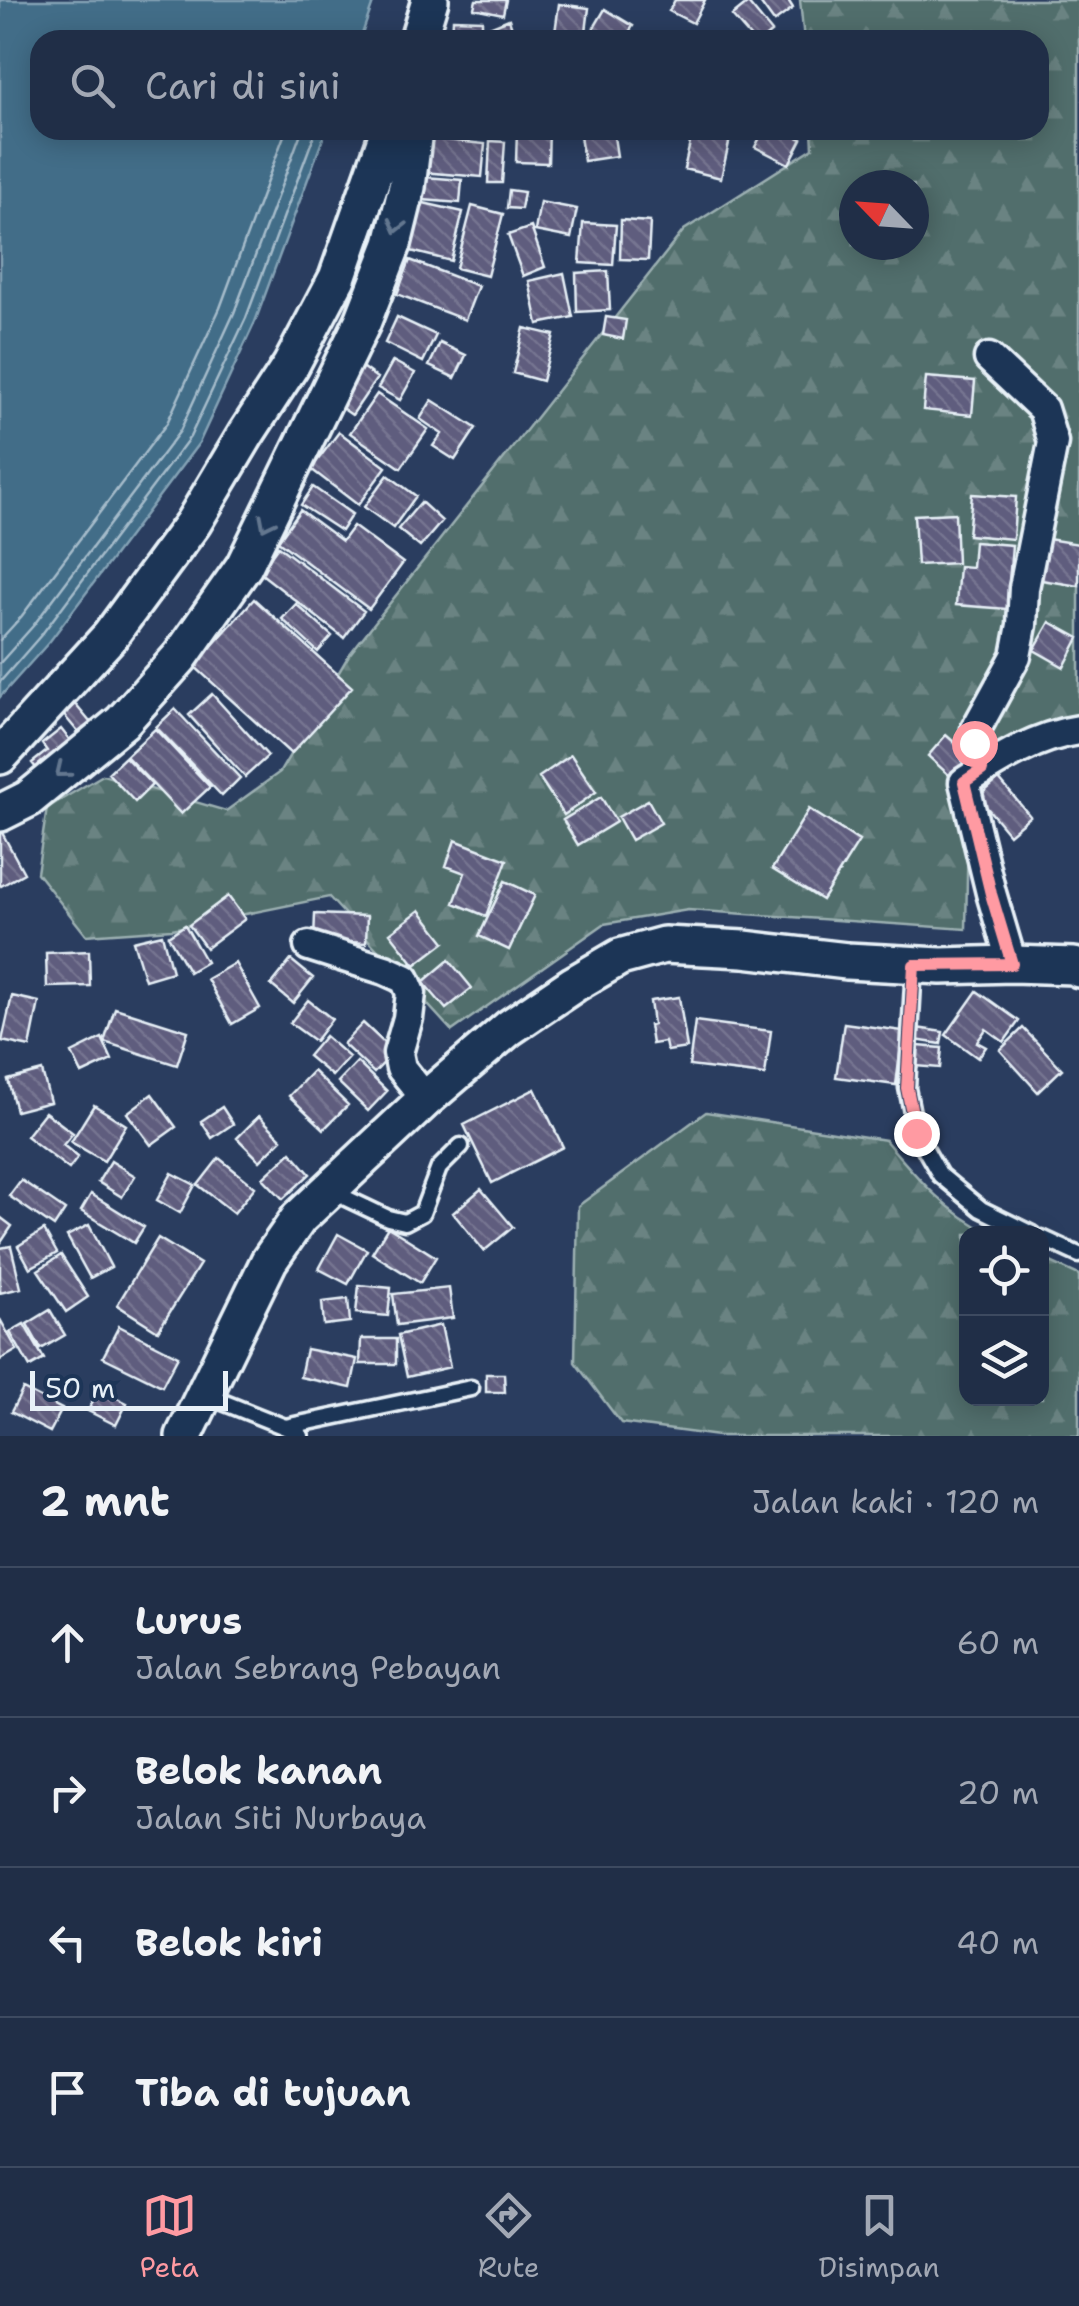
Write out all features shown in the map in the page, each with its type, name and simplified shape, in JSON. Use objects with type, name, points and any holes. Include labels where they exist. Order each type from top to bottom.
[{"type":"street","points":[[421,30],[430,0]]},
{"type":"street","points":[[0,756],[110,636],[193,523],[291,366],[338,278],[386,140]]},
{"type":"street","points":[[0,812],[28,799],[122,722],[180,658],[244,566],[363,321],[393,244],[407,187],[413,140]]},
{"type":"street","points":[[982,770],[974,743],[976,730],[1016,656],[1024,588],[1053,442],[1043,409],[989,358]]},
{"type":"street","points":[[1012,964],[964,782],[1010,752],[1061,732],[1079,730]]},
{"type":"street","points":[[184,1436],[269,1262],[299,1218],[426,1099],[509,1028],[620,958],[664,945],[914,965],[1012,964],[1079,969]]},
{"type":"street","points":[[310,946],[405,978],[411,994],[398,1053],[401,1068],[426,1099]]},
{"type":"lane","points":[[914,965],[907,1088],[916,1133],[940,1175],[981,1210],[1015,1226]]},
{"type":"lane","points":[[328,1189],[388,1218],[405,1222],[422,1213],[439,1168],[461,1146]]},
{"type":"lane","points":[[1049,1241],[1079,1255]]},
{"type":"lane","points":[[285,1427],[470,1388]]},
{"type":"lane","points":[[204,1394],[300,1436]]},
{"type":"green space","points":[[800,0],[1079,0],[1079,723],[969,773],[966,929],[688,910],[604,924],[452,1031],[329,897],[172,929],[86,935],[37,873],[47,808],[103,775],[226,811],[280,772],[349,655],[684,230],[813,148],[813,140],[1049,140],[1049,30],[803,30]]},
{"type":"green space","points":[[706,1112],[885,1140],[920,1180],[976,1226],[959,1226],[959,1406],[1049,1406],[1049,1261],[1079,1275],[1079,1436],[718,1436],[621,1423],[575,1362],[578,1206]]},
{"type":"water","points":[[0,0],[374,0],[364,30],[30,30],[30,140],[322,140],[255,322],[199,443],[50,641],[0,697]]},
{"type":"building","points":[[476,0],[506,0],[503,14],[474,8]]},
{"type":"building","points":[[675,0],[705,0],[693,23],[669,11]]},
{"type":"building","points":[[758,0],[788,0],[793,8],[774,22]]},
{"type":"building","points":[[748,3],[770,30],[744,30],[732,16]]},
{"type":"building","points":[[559,4],[589,8],[586,30],[555,30]]},
{"type":"building","points":[[605,9],[633,26],[630,30],[593,30]]},
{"type":"building","points":[[453,19],[482,20],[482,30],[452,30]]},
{"type":"building","points":[[509,19],[513,30],[488,30]]},
{"type":"building","points":[[425,140],[485,144],[482,177],[422,172]]},
{"type":"building","points":[[517,140],[549,140],[548,163],[516,162]]},
{"type":"building","points":[[581,140],[615,140],[617,156],[584,161]]},
{"type":"building","points":[[691,140],[730,140],[721,178],[684,169]]},
{"type":"building","points":[[759,140],[801,140],[789,164],[755,147]]},
{"type":"building","points":[[490,141],[505,142],[502,183],[488,183]]},
{"type":"building","points":[[425,177],[462,180],[460,203],[423,200]]},
{"type":"building","points":[[509,190],[524,192],[521,209],[507,208]]},
{"type":"building","points":[[419,202],[463,212],[451,261],[407,250]]},
{"type":"building","points":[[540,202],[577,209],[571,238],[535,231]]},
{"type":"building","points":[[472,206],[503,214],[487,276],[456,268]]},
{"type":"building","points":[[621,220],[650,222],[648,260],[620,259]]},
{"type":"building","points":[[583,223],[616,225],[613,265],[580,263]]},
{"type":"building","points":[[531,227],[545,267],[523,276],[508,235]]},
{"type":"building","points":[[410,260],[478,286],[465,320],[397,294]]},
{"type":"building","points":[[608,271],[610,310],[577,312],[576,273]]},
{"type":"building","points":[[564,273],[573,317],[538,324],[529,281]]},
{"type":"building","points":[[397,317],[436,335],[423,362],[385,343]]},
{"type":"building","points":[[606,317],[626,320],[623,339],[603,335]]},
{"type":"building","points":[[524,328],[554,335],[542,381],[513,373]]},
{"type":"building","points":[[440,343],[466,355],[455,378],[429,366]]},
{"type":"building","points":[[393,361],[415,373],[400,400],[378,388]]},
{"type":"building","points":[[359,365],[377,378],[352,415],[333,402]]},
{"type":"building","points":[[926,377],[975,381],[972,415],[923,410]]},
{"type":"building","points":[[377,394],[428,429],[401,468],[350,433]]},
{"type":"building","points":[[432,400],[476,428],[455,460],[433,446],[442,434],[420,419]]},
{"type":"building","points":[[339,432],[386,467],[358,505],[311,469]]},
{"type":"building","points":[[388,475],[416,496],[393,528],[364,507]]},
{"type":"building","points":[[313,487],[352,514],[341,531],[301,505]]},
{"type":"building","points":[[972,494],[1016,497],[1013,539],[968,535]]},
{"type":"building","points":[[421,502],[442,521],[420,547],[398,529]]},
{"type":"building","points":[[300,510],[342,541],[353,526],[403,563],[369,609],[278,541]]},
{"type":"building","points":[[955,513],[957,563],[917,565],[914,515]]},
{"type":"building","points":[[1048,539],[1079,544],[1079,586],[1041,580]]},
{"type":"building","points":[[974,542],[1012,545],[1007,609],[956,605],[959,566],[972,567]]},
{"type":"building","points":[[278,546],[364,611],[344,638],[259,572]]},
{"type":"building","points":[[254,599],[352,687],[291,754],[194,666]]},
{"type":"building","points":[[296,604],[332,636],[318,652],[282,619]]},
{"type":"building","points":[[1050,622],[1079,638],[1064,667],[1034,650]]},
{"type":"building","points":[[212,694],[268,756],[245,777],[189,715]]},
{"type":"building","points":[[75,704],[95,728],[83,738],[63,714]]},
{"type":"building","points":[[175,709],[240,778],[222,796],[156,727]]},
{"type":"building","points":[[61,729],[76,748],[42,775],[32,763],[47,751],[42,744]]},
{"type":"building","points":[[155,729],[210,787],[181,814],[126,756]]},
{"type":"building","points":[[946,735],[970,756],[951,777],[928,756]]},
{"type":"building","points":[[571,755],[596,792],[564,815],[539,777]]},
{"type":"building","points":[[125,757],[152,785],[135,802],[108,773]]},
{"type":"building","points":[[999,779],[1030,816],[1009,834],[978,797]]},
{"type":"building","points":[[601,797],[616,822],[578,845],[563,820]]},
{"type":"building","points":[[648,800],[661,823],[631,840],[618,817]]},
{"type":"building","points":[[809,809],[859,841],[822,900],[772,869]]},
{"type":"building","points":[[0,829],[24,873],[1,886],[0,885]]},
{"type":"building","points":[[455,840],[507,860],[486,916],[454,903],[465,873],[446,866]]},
{"type":"building","points":[[505,881],[535,895],[509,950],[479,936]]},
{"type":"building","points":[[228,896],[245,919],[206,948],[189,925]]},
{"type":"building","points":[[420,910],[445,942],[415,965],[390,933]]},
{"type":"building","points":[[315,914],[367,916],[366,943],[314,940]]},
{"type":"building","points":[[185,925],[206,962],[189,972],[168,936]]},
{"type":"building","points":[[162,934],[172,972],[145,980],[133,941]]},
{"type":"building","points":[[89,951],[90,986],[47,987],[46,953]]},
{"type":"building","points":[[291,960],[313,978],[293,1003],[271,985]]},
{"type":"building","points":[[449,960],[472,988],[446,1009],[423,982]]},
{"type":"building","points":[[235,963],[260,1008],[232,1024],[207,979]]},
{"type":"building","points":[[977,991],[1019,1021],[1004,1042],[986,1029],[977,1042],[986,1047],[978,1058],[946,1035]]},
{"type":"building","points":[[12,996],[39,1002],[30,1047],[2,1041]]},
{"type":"building","points":[[679,997],[687,1048],[667,1051],[665,1042],[652,1044],[650,1001]]},
{"type":"building","points":[[308,1000],[332,1019],[315,1041],[290,1023]]},
{"type":"building","points":[[115,1008],[188,1031],[177,1065],[104,1042]]},
{"type":"building","points":[[695,1021],[771,1031],[765,1075],[689,1066]]},
{"type":"building","points":[[363,1023],[394,1052],[374,1073],[343,1044]]},
{"type":"building","points":[[844,1023],[903,1031],[896,1085],[836,1077]]},
{"type":"building","points":[[917,1028],[943,1032],[941,1044],[915,1040]]},
{"type":"building","points":[[1023,1028],[1062,1069],[1038,1092],[1000,1050]]},
{"type":"building","points":[[325,1036],[349,1057],[332,1076],[308,1056]]},
{"type":"building","points":[[102,1038],[112,1060],[82,1074],[72,1053]]},
{"type":"building","points":[[918,1046],[942,1048],[940,1068],[916,1066]]},
{"type":"building","points":[[357,1062],[387,1091],[368,1111],[338,1082]]},
{"type":"building","points":[[42,1071],[50,1102],[16,1111],[8,1080]]},
{"type":"building","points":[[313,1071],[348,1105],[324,1129],[289,1096]]},
{"type":"building","points":[[535,1089],[563,1147],[492,1183],[464,1125]]},
{"type":"building","points":[[152,1094],[176,1127],[151,1145],[127,1113]]},
{"type":"building","points":[[94,1105],[126,1125],[104,1161],[71,1142]]},
{"type":"building","points":[[222,1107],[233,1124],[212,1138],[201,1121]]},
{"type":"building","points":[[45,1112],[73,1133],[63,1145],[78,1157],[69,1169],[26,1136]]},
{"type":"building","points":[[259,1116],[282,1139],[260,1161],[237,1138]]},
{"type":"building","points":[[291,1152],[310,1174],[283,1199],[263,1178]]},
{"type":"building","points":[[219,1158],[255,1187],[234,1213],[198,1185]]},
{"type":"building","points":[[111,1161],[135,1176],[122,1197],[98,1182]]},
{"type":"building","points":[[172,1173],[195,1185],[180,1213],[157,1200]]},
{"type":"building","points":[[21,1180],[65,1210],[54,1227],[9,1196]]},
{"type":"building","points":[[481,1189],[513,1227],[484,1251],[453,1213]]},
{"type":"building","points":[[91,1194],[144,1227],[134,1243],[81,1211]]},
{"type":"building","points":[[0,1217],[12,1226],[0,1244]]},
{"type":"building","points":[[89,1225],[111,1267],[90,1278],[67,1236]]},
{"type":"building","points":[[388,1227],[436,1257],[420,1283],[372,1253]]},
{"type":"building","points":[[44,1230],[57,1253],[30,1268],[18,1246]]},
{"type":"building","points":[[338,1234],[367,1250],[348,1284],[319,1269]]},
{"type":"building","points":[[158,1238],[200,1264],[158,1331],[117,1305]]},
{"type":"building","points":[[11,1246],[21,1288],[0,1293],[0,1248]]},
{"type":"building","points":[[61,1255],[88,1297],[66,1312],[38,1270]]},
{"type":"building","points":[[359,1285],[391,1288],[388,1316],[356,1313]]},
{"type":"building","points":[[449,1288],[453,1318],[397,1325],[393,1294]]},
{"type":"building","points":[[348,1299],[350,1322],[324,1325],[322,1302]]},
{"type":"building","points":[[50,1310],[65,1335],[41,1349],[27,1324]]},
{"type":"building","points":[[0,1319],[17,1350],[0,1360]]},
{"type":"building","points":[[24,1324],[44,1359],[30,1367],[10,1332]]},
{"type":"building","points":[[441,1325],[450,1367],[407,1377],[398,1335]]},
{"type":"building","points":[[119,1326],[178,1356],[162,1386],[103,1357]]},
{"type":"building","points":[[361,1339],[396,1339],[396,1364],[360,1364]]},
{"type":"building","points":[[306,1349],[357,1359],[351,1388],[300,1377]]},
{"type":"building","points":[[486,1374],[504,1374],[505,1392],[486,1392]]},
{"type":"building","points":[[23,1389],[62,1409],[50,1432],[11,1412]]},
{"type":"building","points":[[99,1389],[127,1403],[116,1425],[88,1411]]},
{"type":"route","points":[[916,1133],[907,1088],[914,965],[1012,964],[964,782],[982,770],[974,743]]}]
